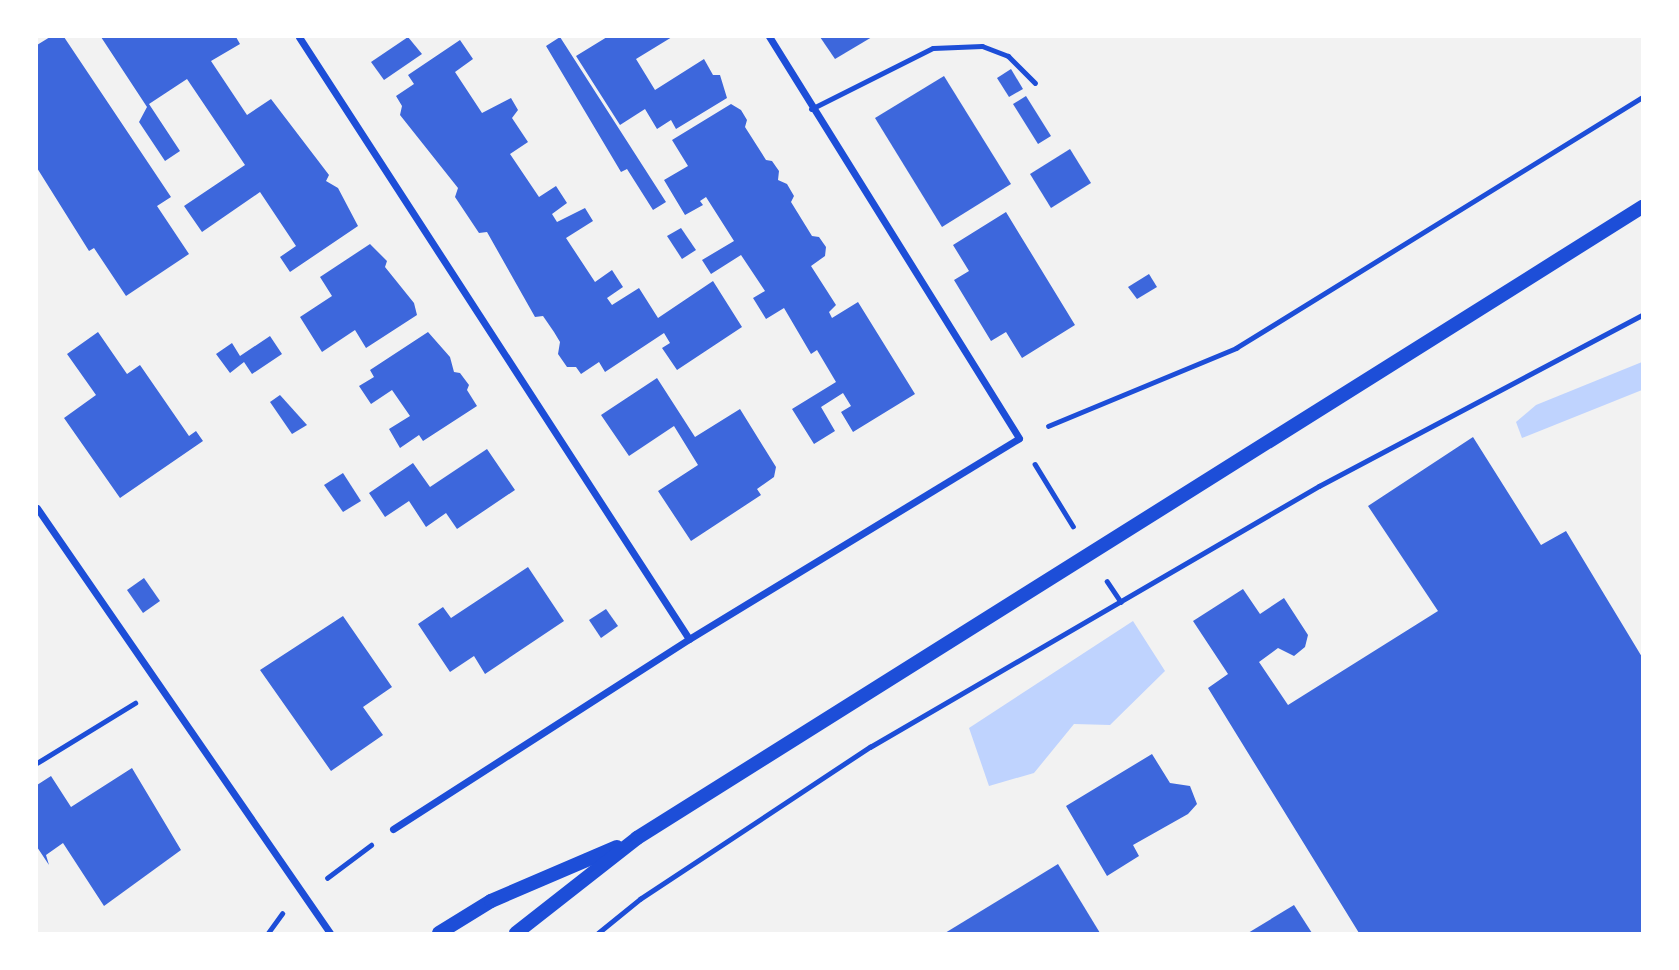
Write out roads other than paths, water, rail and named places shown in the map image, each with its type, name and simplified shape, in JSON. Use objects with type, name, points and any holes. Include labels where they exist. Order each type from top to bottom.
[{"type":"main road","points":[[516,933],[637,838],[1642,207]]},
{"type":"main road","points":[[439,933],[491,901],[637,838]]},
{"type":"street","points":[[299,37],[689,639]]},
{"type":"street","points":[[393,829],[689,639],[1020,438],[811,109],[769,37]]},
{"type":"street","points":[[37,508],[330,933]]},
{"type":"lane","points":[[811,109],[933,48],[982,47],[1008,56],[1035,83]]},
{"type":"water","points":[[1642,362],[1642,390],[1522,438],[1516,422],[1536,405]]},
{"type":"water","points":[[1133,621],[1165,671],[1110,725],[1074,724],[1034,773],[989,786],[969,728]]}]
